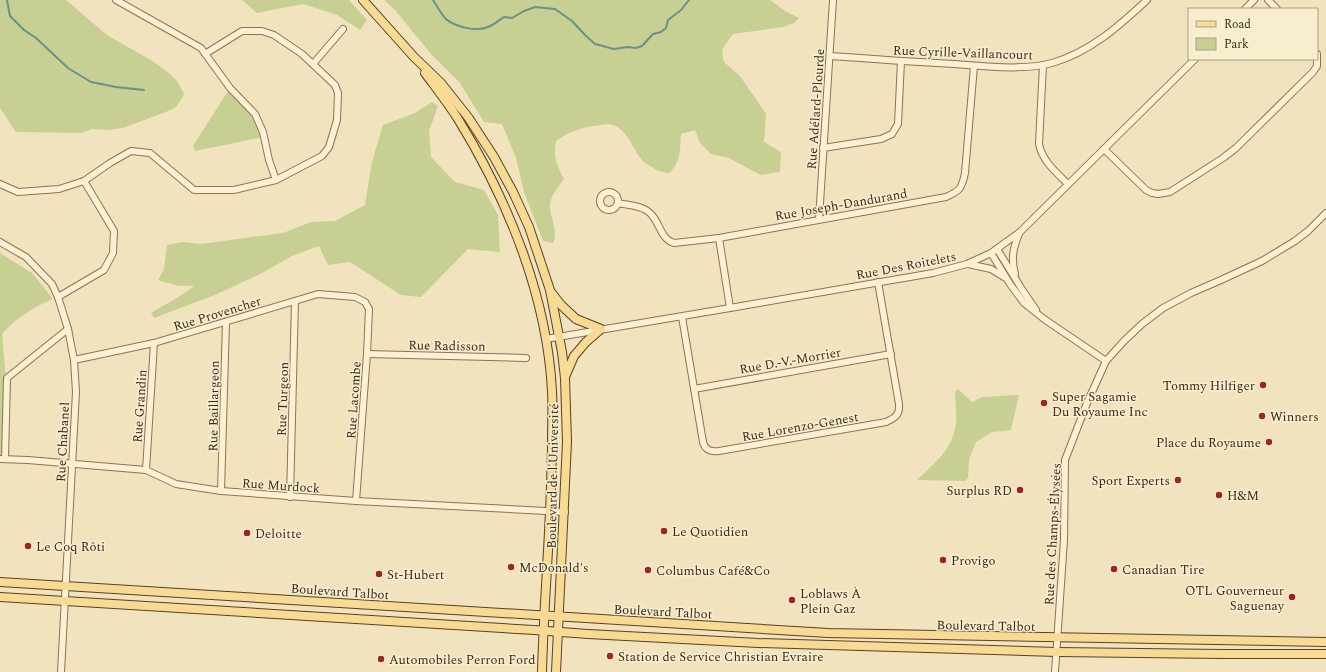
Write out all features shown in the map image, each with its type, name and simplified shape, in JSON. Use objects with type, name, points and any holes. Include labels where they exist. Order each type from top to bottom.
[{"type":"main road","name":"Boulevard de l'Université","points":[[363,0],[414,57],[446,89],[468,117],[494,157],[513,192],[529,227],[550,290],[560,336],[565,378],[567,442],[565,512],[556,672]]},
{"type":"main road","name":"Boulevard de l'Université","points":[[414,57],[457,119],[484,165],[505,207],[522,249],[534,285],[546,339],[552,391],[551,511],[543,631],[542,672]]},
{"type":"main road","points":[[550,290],[561,305],[576,319],[601,330],[586,342],[574,356],[565,378]]},
{"type":"main road","name":"Boulevard Talbot","points":[[0,582],[844,634],[1326,642]]},
{"type":"main road","name":"Boulevard Talbot","points":[[0,597],[588,634],[758,643],[1056,652],[1326,654]]},
{"type":"street","points":[[116,0],[201,48],[230,88],[255,114],[263,132],[269,160],[276,180]]},
{"type":"street","name":"Rue Adélard-Plourde","points":[[819,219],[833,0]]},
{"type":"street","name":"Rue Cyrille-Vaillancourt","points":[[830,56],[974,66],[1023,67],[1044,65],[1094,45],[1147,0]]},
{"type":"street","points":[[1246,8],[1254,0]]},
{"type":"street","points":[[1268,0],[1276,8]]},
{"type":"street","points":[[313,64],[343,29]]},
{"type":"street","points":[[0,184],[18,192],[59,189],[84,181],[131,151],[150,153],[194,190],[234,190],[276,180],[322,156],[329,147],[337,120],[338,93],[335,85],[302,54],[274,35],[262,31],[242,31],[206,54]]},
{"type":"street","name":"Rue Des Roitelets","points":[[546,339],[933,273],[967,264],[994,251],[1020,232],[1194,60]]},
{"type":"street","points":[[1104,149],[1152,194],[1170,192],[1224,158],[1236,148],[1313,72],[1317,66],[1317,60]]},
{"type":"street","points":[[823,148],[881,139],[892,134],[898,124],[902,61]]},
{"type":"street","points":[[1044,65],[1039,144],[1040,150],[1047,162],[1068,184]]},
{"type":"street","name":"Rue Joseph-Dandurand","points":[[618,203],[646,210],[655,218],[669,242],[680,243],[719,238],[946,197],[960,190],[963,184],[974,66]]},
{"type":"street","points":[[58,297],[104,270],[113,253],[114,231],[84,181]]},
{"type":"street","name":"Rue des Champs-Élysées","points":[[1055,672],[1064,540],[1065,460],[1086,403],[1106,361],[1142,324],[1163,308],[1191,293],[1262,261],[1295,241],[1308,231],[1326,212]]},
{"type":"street","points":[[1017,281],[1013,269],[1013,252],[1020,232]]},
{"type":"street","points":[[719,238],[730,308]]},
{"type":"street","name":"Rue Chabanel","points":[[0,242],[26,257],[52,284],[58,297],[68,329],[74,360],[76,392],[61,672]]},
{"type":"street","points":[[994,251],[1044,319]]},
{"type":"street","points":[[994,251],[1010,284]]},
{"type":"street","points":[[967,264],[998,272],[1010,284],[1024,303],[1044,319],[1106,361]]},
{"type":"street","name":"Rue Lorenzo-Genest","points":[[682,316],[704,447],[713,452],[727,450],[879,423],[893,419],[897,416],[900,411],[878,282]]},
{"type":"street","name":"Rue Provencher","points":[[74,360],[154,343],[318,294],[355,297],[365,302]]},
{"type":"street","name":"Rue Turgeon","points":[[290,497],[296,301]]},
{"type":"street","name":"Rue Lacombe","points":[[356,501],[367,354],[369,309],[365,302]]},
{"type":"street","name":"Rue Baillargeon","points":[[221,491],[226,322]]},
{"type":"street","points":[[3,459],[7,378],[68,329]]},
{"type":"street","name":"Rue Grandin","points":[[146,470],[154,343]]},
{"type":"street","name":"Rue Radisson","points":[[367,354],[526,358]]},
{"type":"street","name":"Rue D.-V.-Morrier","points":[[694,388],[891,354]]},
{"type":"street","name":"Rue Murdock","points":[[3,459],[72,463],[146,470],[176,484],[221,491],[290,497],[565,512]]},
{"type":"green space","points":[[0,0],[66,0],[107,35],[154,62],[169,73],[178,82],[184,94],[177,106],[171,110],[123,128],[109,130],[92,129],[82,133],[16,132],[0,108]]},
{"type":"green space","points":[[242,0],[349,0],[367,20],[360,30],[337,15],[303,4],[257,13]]},
{"type":"green space","points":[[384,0],[770,0],[785,11],[799,18],[794,23],[783,27],[733,34],[723,48],[722,53],[724,62],[740,76],[766,114],[764,142],[781,152],[780,172],[761,175],[729,158],[711,154],[700,143],[695,130],[681,134],[678,160],[676,165],[669,173],[656,169],[644,162],[625,134],[615,126],[607,124],[583,128],[569,133],[556,141],[556,161],[564,179],[554,194],[550,204],[555,238],[553,243],[543,241],[524,192],[516,158],[502,124],[484,122],[460,83],[431,54],[395,10]]},
{"type":"green space","points":[[230,88],[255,114],[264,137],[195,151],[193,146]]},
{"type":"green space","points":[[432,102],[438,106],[429,131],[431,157],[455,182],[484,190],[498,215],[500,252],[468,249],[421,297],[401,295],[350,262],[328,265],[319,246],[292,256],[260,274],[215,295],[154,318],[151,313],[194,286],[179,286],[158,280],[164,269],[167,245],[183,242],[201,244],[283,233],[311,222],[335,221],[365,205],[372,162],[383,125],[415,113]]},
{"type":"green space","points":[[0,253],[32,273],[53,299],[26,314],[13,323],[2,334],[7,392],[5,456],[0,456]]},
{"type":"green space","points":[[958,389],[972,402],[982,397],[1019,395],[1011,430],[992,432],[976,442],[969,460],[968,478],[965,481],[917,480],[942,455],[951,440],[956,423],[955,392]]},
{"type":"waterway","points":[[7,0],[10,16],[68,68],[91,82],[116,87],[144,90]]},
{"type":"waterway","points":[[433,0],[446,19],[450,22],[472,29],[488,27],[504,17],[512,18],[535,7],[555,9],[572,21],[595,44],[614,49],[627,47],[636,48],[642,46],[653,34],[661,32],[666,28],[668,20],[681,10],[689,0]]},
{"type":"place","name":"Tommy Hilfiger","points":[[1263,385]]},
{"type":"place","name":"Super Sagamie Du Royaume Inc","points":[[1044,403]]},
{"type":"place","name":"Winners","points":[[1262,416]]},
{"type":"place","name":"Place du Royaume","points":[[1269,442]]},
{"type":"place","name":"Sport Experts","points":[[1178,480]]},
{"type":"place","name":"Surplus RD","points":[[1020,490]]},
{"type":"place","name":"H&M","points":[[1219,495]]},
{"type":"place","name":"Le Quotidien","points":[[664,531]]},
{"type":"place","name":"Deloitte","points":[[247,533]]},
{"type":"place","name":"Le Coq Rôti","points":[[28,546]]},
{"type":"place","name":"Provigo","points":[[943,560]]},
{"type":"place","name":"McDonald's","points":[[511,567]]},
{"type":"place","name":"Canadian Tire","points":[[1114,569]]},
{"type":"place","name":"Columbus Café&Co","points":[[648,570]]},
{"type":"place","name":"St-Hubert","points":[[379,574]]},
{"type":"place","name":"OTL Gouverneur Saguenay","points":[[1292,597]]},
{"type":"place","name":"Loblaws À Plein Gaz","points":[[792,600]]},
{"type":"place","name":"Station de Service Christian Evraire","points":[[610,656]]},
{"type":"place","name":"Automobiles Perron Ford","points":[[381,659]]}]
